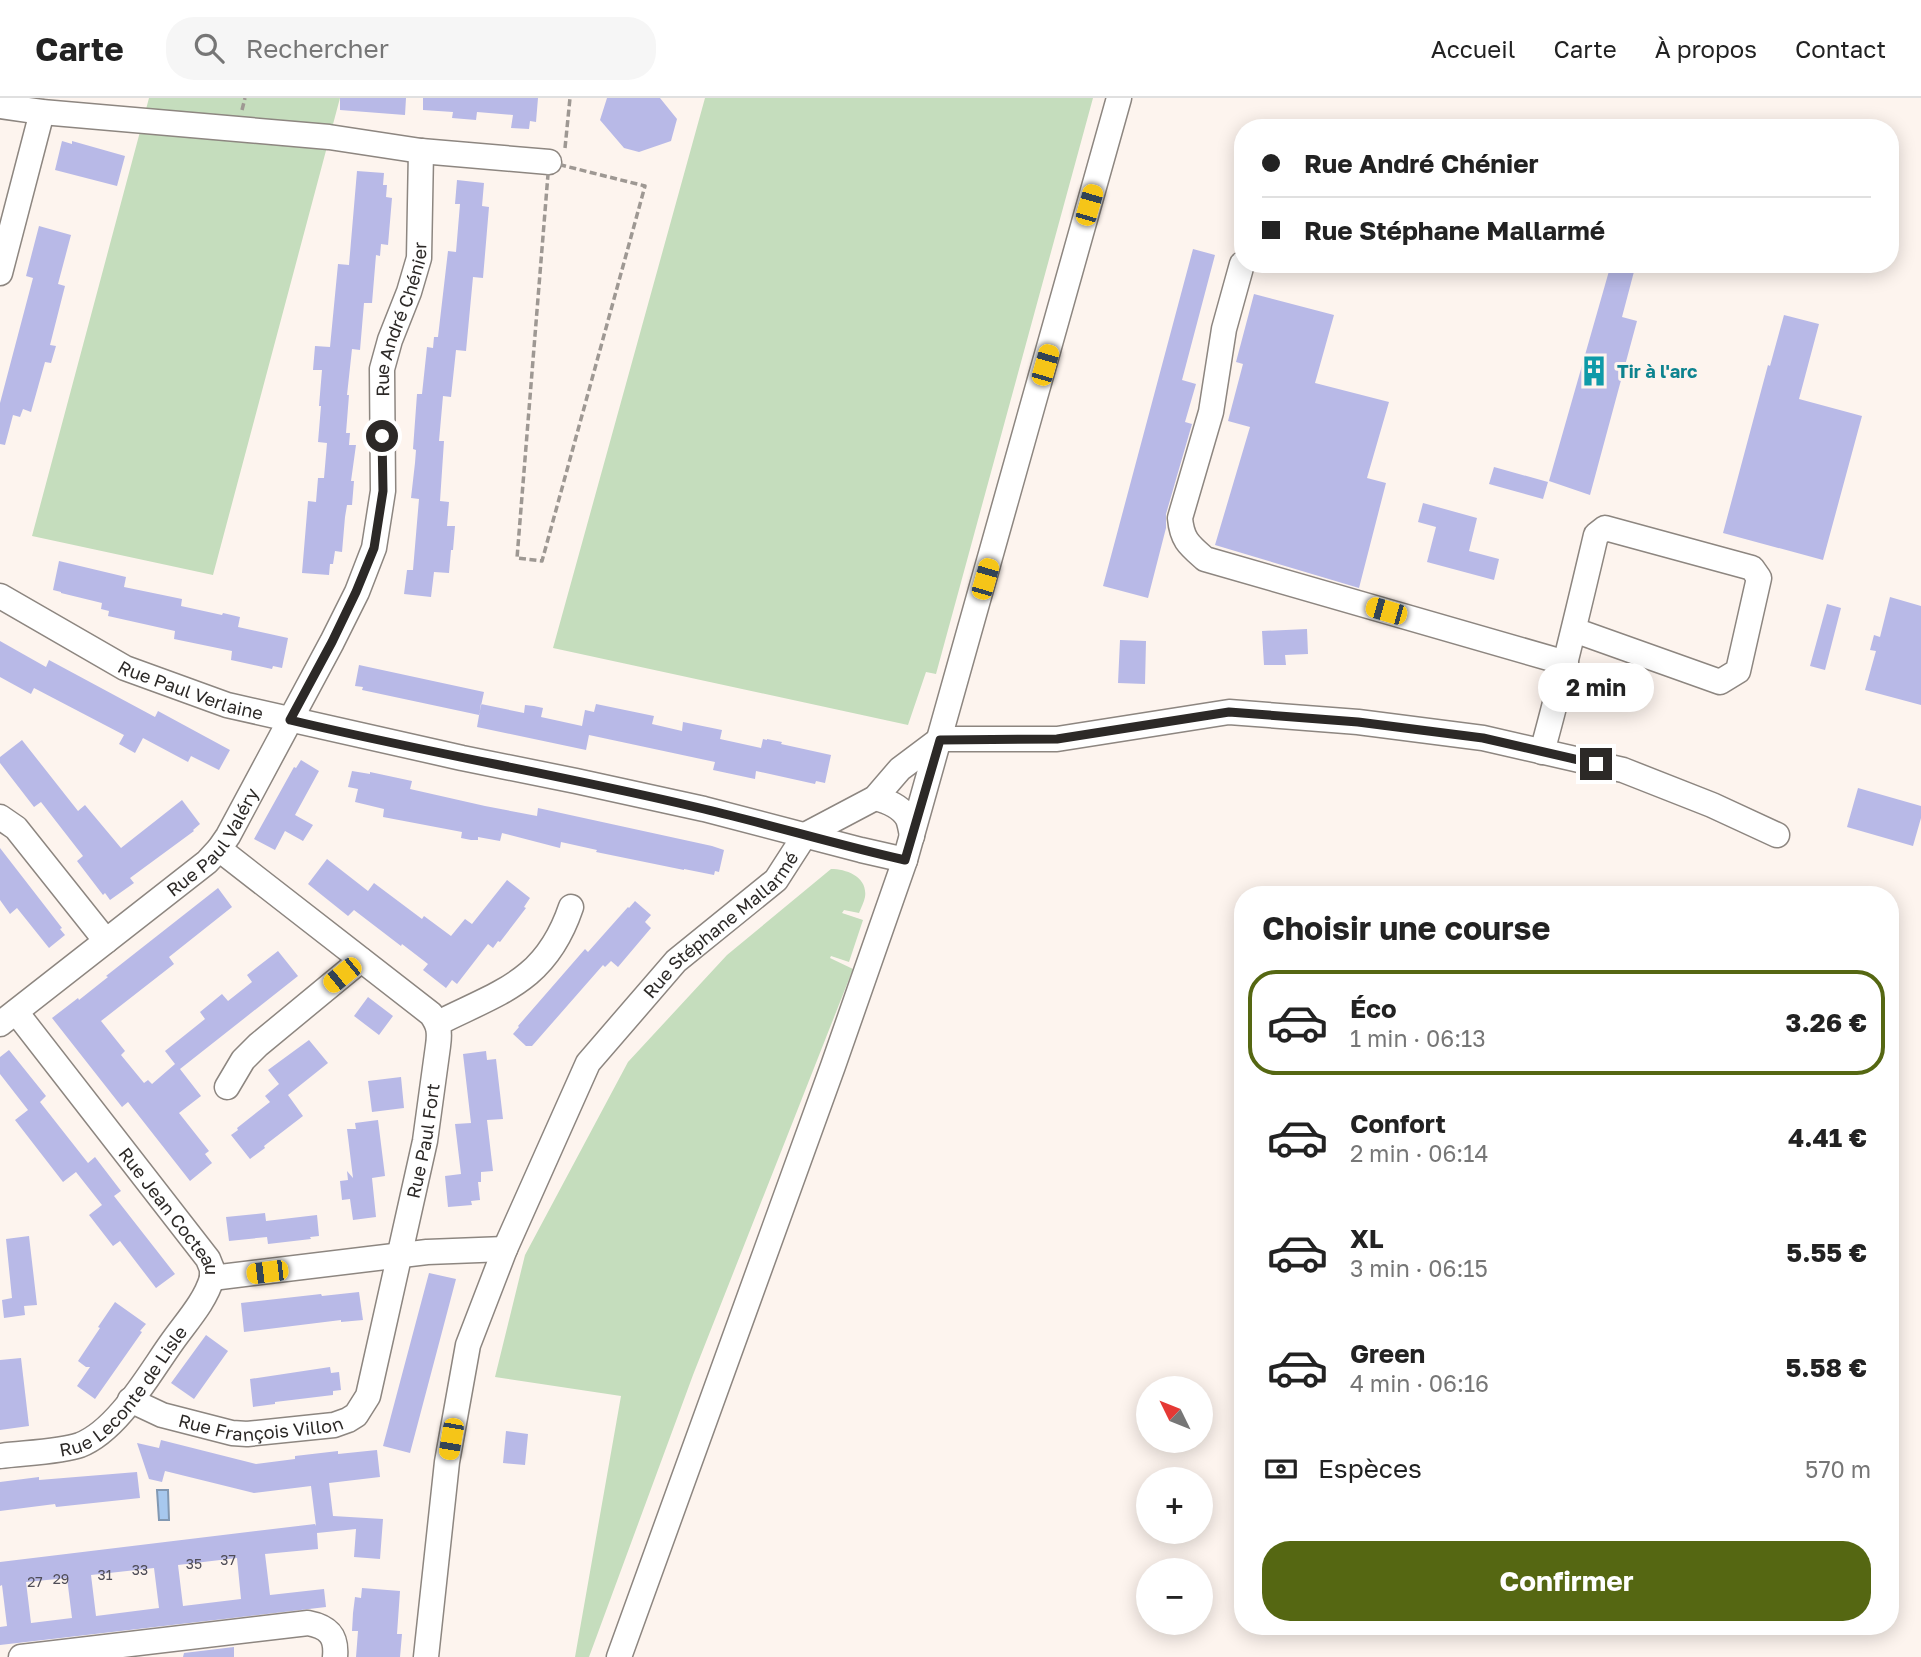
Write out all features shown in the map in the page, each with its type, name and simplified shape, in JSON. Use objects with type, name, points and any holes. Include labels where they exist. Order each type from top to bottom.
[{"type":"street","points":[[619,1657],[833,1066],[908,848],[1119,98]]},
{"type":"street","points":[[0,106],[329,137],[421,151],[557,157]]},
{"type":"street","points":[[0,273],[42,112]]},
{"type":"street","name":"Rue André Chénier","points":[[290,720],[338,630],[374,548],[383,491],[382,369],[390,340],[410,292],[419,258],[421,151]]},
{"type":"street","points":[[1240,273],[1224,329],[1211,412],[1180,518],[1181,532],[1188,543],[1205,559],[1566,663]]},
{"type":"street","points":[[1542,752],[1596,535],[1605,528],[1752,568],[1759,578],[1738,671],[1720,682],[1574,630]]},
{"type":"street","name":"Rue Paul Verlaine","points":[[0,596],[125,668],[227,705],[704,809],[806,835],[908,848]]},
{"type":"street","points":[[940,740],[1057,739],[1229,712],[1358,722],[1483,738],[1623,770],[1712,805],[1777,835]]},
{"type":"street","name":"Rue Paul Valéry","points":[[8,1018],[207,862],[228,836],[290,720]]},
{"type":"street","name":"Rue Stéphane Mallarmé","points":[[426,1657],[447,1462],[468,1345],[505,1249],[588,1063],[676,961],[776,880],[806,835],[875,798],[900,769],[940,740]]},
{"type":"street","points":[[875,798],[886,800],[908,818],[908,848]]},
{"type":"street","points":[[0,817],[16,828],[106,942]]},
{"type":"street","points":[[219,849],[431,1014],[438,1023],[526,978],[555,943],[571,907]]},
{"type":"street","points":[[227,1087],[243,1060],[258,1045],[361,960]]},
{"type":"street","name":"Rue Jean Cocteau","points":[[8,1018],[208,1259],[212,1278],[427,1252],[505,1249]]},
{"type":"street","name":"Rue Paul Fort","points":[[400,1256],[425,1141],[438,1046],[438,1023]]},
{"type":"street","name":"Rue François Villon","points":[[130,1400],[162,1415],[232,1433],[269,1433],[334,1425],[348,1420],[356,1415],[368,1396],[400,1256]]},
{"type":"street","name":"Rue Leconte de Lisle","points":[[0,1456],[79,1445],[96,1436],[130,1400],[203,1299],[212,1278]]},
{"type":"street","points":[[21,1657],[308,1623],[320,1625],[332,1636],[336,1645],[335,1657]]},
{"type":"path","points":[[557,157],[645,186],[542,561],[517,558],[557,157],[570,98]]},
{"type":"green space","points":[[149,98],[340,98],[213,575],[32,536]]},
{"type":"green space","points":[[705,98],[1093,98],[936,674],[926,672],[908,725],[553,648]]},
{"type":"green space","points":[[831,869],[860,879],[865,890],[865,899],[859,913],[844,910],[842,913],[863,920],[849,962],[831,956],[830,958],[853,969],[693,1375],[589,1657],[575,1657],[621,1396],[495,1377],[525,1255],[628,1062],[727,955]]},
{"type":"water","points":[[157,1490],[168,1490],[169,1520],[159,1520]]},
{"type":"building","points":[[340,98],[406,98],[405,115],[340,110]]},
{"type":"building","points":[[423,98],[538,98],[536,122],[530,121],[529,129],[511,128],[513,115],[477,112],[476,120],[452,118],[453,112],[423,110]]},
{"type":"building","points":[[607,98],[660,98],[677,119],[671,141],[639,152],[624,148],[600,120]]},
{"type":"building","points":[[62,141],[72,144],[72,141],[125,156],[117,186],[55,170]]},
{"type":"building","points":[[357,171],[384,173],[386,197],[392,198],[388,245],[381,244],[380,256],[376,255],[372,303],[364,303],[360,350],[352,349],[346,433],[350,433],[349,445],[356,445],[351,481],[354,481],[352,505],[347,505],[342,552],[335,551],[329,575],[302,573],[308,501],[316,502],[318,478],[324,478],[327,443],[318,442],[322,370],[313,370],[315,346],[330,347],[338,264],[349,265]]},
{"type":"building","points":[[457,180],[484,183],[482,206],[489,207],[483,278],[473,277],[466,351],[456,350],[451,397],[443,396],[439,441],[444,441],[440,501],[449,502],[447,526],[455,526],[449,573],[434,572],[431,597],[404,594],[407,570],[413,570],[419,499],[411,498],[416,450],[413,449],[417,394],[422,394],[427,347],[433,348],[434,337],[438,337],[448,251],[456,252],[460,204],[455,204]]},
{"type":"building","points":[[39,226],[71,235],[58,284],[65,286],[50,345],[56,346],[51,363],[45,362],[31,412],[23,409],[20,417],[13,415],[5,445],[0,444],[0,403],[33,278],[26,276]]},
{"type":"building","points":[[1193,249],[1215,255],[1182,380],[1196,384],[1185,422],[1192,424],[1166,514],[1166,528],[1148,598],[1103,586]]},
{"type":"building","name":"Tir à l'arc","points":[[1608,273],[1634,273],[1622,317],[1637,321],[1590,495],[1549,481]]},
{"type":"building","points":[[1254,294],[1334,315],[1315,383],[1389,402],[1367,478],[1386,483],[1359,588],[1215,545],[1250,427],[1228,421],[1243,364],[1236,362]]},
{"type":"building","points":[[1784,315],[1819,324],[1799,399],[1862,416],[1823,560],[1723,533]]},
{"type":"building","points":[[1494,467],[1548,482],[1543,499],[1489,484]]},
{"type":"building","points":[[1423,503],[1477,518],[1469,551],[1499,559],[1494,580],[1427,562],[1436,527],[1418,522]]},
{"type":"building","points":[[59,561],[126,577],[124,587],[182,599],[181,606],[240,617],[238,627],[288,638],[282,668],[273,666],[272,669],[231,660],[232,651],[174,639],[175,631],[108,616],[109,611],[101,609],[102,603],[53,590]]},
{"type":"building","points":[[1890,597],[1921,606],[1921,705],[1865,690],[1876,651],[1870,650],[1874,635],[1880,637]]},
{"type":"building","points":[[1827,604],[1841,608],[1825,670],[1810,666]]},
{"type":"building","points":[[1307,629],[1308,654],[1285,655],[1286,665],[1264,665],[1262,631]]},
{"type":"building","points":[[1120,640],[1146,641],[1145,684],[1118,683]]},
{"type":"building","points":[[0,641],[46,667],[49,660],[155,717],[158,711],[230,750],[219,770],[191,756],[188,762],[143,738],[135,753],[119,744],[124,735],[34,688],[31,694],[0,677]]},
{"type":"building","points":[[359,665],[484,692],[479,715],[362,690],[363,687],[355,686]]},
{"type":"building","points":[[481,704],[524,713],[525,705],[534,706],[543,708],[541,717],[582,726],[585,710],[594,712],[596,704],[654,716],[652,724],[682,731],[683,722],[722,730],[720,739],[761,748],[763,739],[767,739],[831,755],[825,783],[816,781],[815,784],[756,771],[755,779],[713,770],[715,762],[589,735],[586,750],[477,727]]},
{"type":"building","points":[[22,740],[78,811],[85,805],[121,848],[182,800],[200,824],[130,878],[134,883],[110,900],[105,893],[103,895],[77,861],[83,856],[41,802],[34,807],[0,763],[0,757]]},
{"type":"building","points":[[301,760],[319,771],[295,815],[313,825],[303,841],[285,831],[275,850],[254,839],[294,767],[296,768]]},
{"type":"building","points":[[352,771],[412,781],[410,789],[485,806],[537,816],[538,808],[712,846],[724,850],[719,872],[715,871],[714,875],[684,870],[561,842],[560,848],[502,833],[500,841],[478,837],[478,840],[471,840],[461,838],[462,832],[383,817],[384,809],[355,802],[358,789],[348,787]]},
{"type":"building","points":[[1858,788],[1921,806],[1921,818],[1913,846],[1847,827]]},
{"type":"building","points":[[0,848],[62,928],[60,929],[65,935],[49,948],[17,908],[10,914],[0,900]]},
{"type":"building","points":[[327,859],[368,891],[374,883],[422,919],[424,916],[451,936],[465,919],[472,924],[507,880],[530,898],[524,907],[526,908],[500,942],[493,948],[488,944],[457,984],[452,980],[446,988],[423,970],[428,964],[402,944],[401,946],[354,910],[348,916],[308,884]]},
{"type":"building","points":[[218,888],[232,907],[169,957],[174,964],[101,1021],[125,1051],[121,1055],[144,1083],[148,1080],[152,1084],[175,1064],[165,1051],[205,1019],[200,1012],[222,994],[228,1001],[252,982],[247,975],[278,951],[298,976],[180,1069],[201,1096],[179,1113],[209,1151],[205,1154],[212,1163],[190,1181],[128,1102],[122,1107],[52,1018],[78,998],[79,1000]]},
{"type":"building","points":[[635,901],[651,915],[645,922],[651,928],[618,967],[611,961],[605,967],[603,965],[532,1046],[526,1046],[513,1034],[518,1026],[585,949],[588,952]]},
{"type":"building","points":[[368,997],[393,1016],[379,1035],[354,1016]]},
{"type":"building","points":[[309,1040],[328,1063],[288,1095],[303,1116],[250,1159],[231,1135],[270,1102],[265,1096],[279,1084],[268,1070]]},
{"type":"building","points":[[9,1050],[46,1096],[40,1102],[88,1163],[95,1157],[121,1191],[114,1196],[175,1274],[156,1288],[120,1241],[113,1246],[89,1215],[102,1205],[76,1172],[63,1182],[15,1120],[28,1110],[0,1074],[0,1057]]},
{"type":"building","points":[[486,1051],[487,1060],[496,1059],[503,1119],[487,1120],[493,1171],[481,1172],[481,1182],[478,1182],[480,1200],[471,1201],[472,1205],[448,1207],[445,1176],[461,1174],[455,1124],[471,1123],[463,1054]]},
{"type":"building","points":[[401,1077],[404,1108],[372,1112],[368,1081]]},
{"type":"building","points":[[378,1120],[385,1176],[372,1178],[376,1217],[353,1220],[350,1199],[342,1200],[340,1181],[348,1180],[347,1171],[353,1178],[347,1129],[356,1129],[355,1123]]},
{"type":"building","points":[[265,1213],[266,1221],[317,1215],[319,1236],[268,1244],[267,1237],[229,1241],[226,1217]]},
{"type":"building","points":[[29,1236],[37,1305],[24,1306],[25,1315],[4,1318],[2,1300],[12,1298],[6,1239]]},
{"type":"building","points":[[429,1273],[456,1279],[410,1453],[383,1446]]},
{"type":"building","points":[[359,1292],[363,1320],[341,1320],[244,1332],[241,1303]]},
{"type":"building","points":[[115,1302],[146,1324],[95,1399],[77,1386],[90,1367],[78,1361]]},
{"type":"building","points":[[206,1335],[228,1351],[194,1399],[171,1383]]},
{"type":"building","points":[[21,1358],[29,1426],[0,1430],[0,1360]]},
{"type":"building","points":[[330,1367],[331,1373],[339,1372],[341,1390],[333,1391],[333,1395],[253,1407],[250,1379]]},
{"type":"building","points":[[506,1431],[528,1434],[525,1465],[503,1463]]},
{"type":"building","points":[[161,1440],[256,1464],[338,1451],[338,1454],[377,1450],[380,1477],[329,1483],[333,1516],[383,1519],[380,1559],[354,1557],[356,1529],[317,1533],[318,1549],[265,1554],[270,1595],[324,1589],[326,1607],[0,1645],[0,1627],[7,1626],[2,1585],[0,1586],[0,1562],[315,1524],[316,1526],[311,1486],[254,1493],[165,1471],[162,1482],[149,1479],[137,1443],[159,1448]],"holes":[[[237,1558],[241,1599],[183,1606],[178,1565]],[[154,1568],[159,1608],[96,1616],[91,1575]],[[67,1578],[72,1618],[31,1623],[26,1582]]]},
{"type":"building","points":[[137,1472],[140,1498],[0,1511],[0,1482],[39,1477],[39,1480]]},
{"type":"building","points":[[362,1588],[400,1591],[397,1634],[402,1634],[400,1657],[356,1657],[358,1631],[352,1631],[353,1613],[355,1597],[361,1598]]},
{"type":"building","points":[[234,1647],[234,1657],[183,1657],[184,1653]]},
{"type":"place","name":"Tir à l'arc","points":[[1594,371]]},
{"type":"route","points":[[382,436],[383,491],[374,548],[332,642],[290,720],[704,809],[905,860],[940,740],[1057,739],[1229,712],[1358,722],[1483,738],[1596,764]]}]
